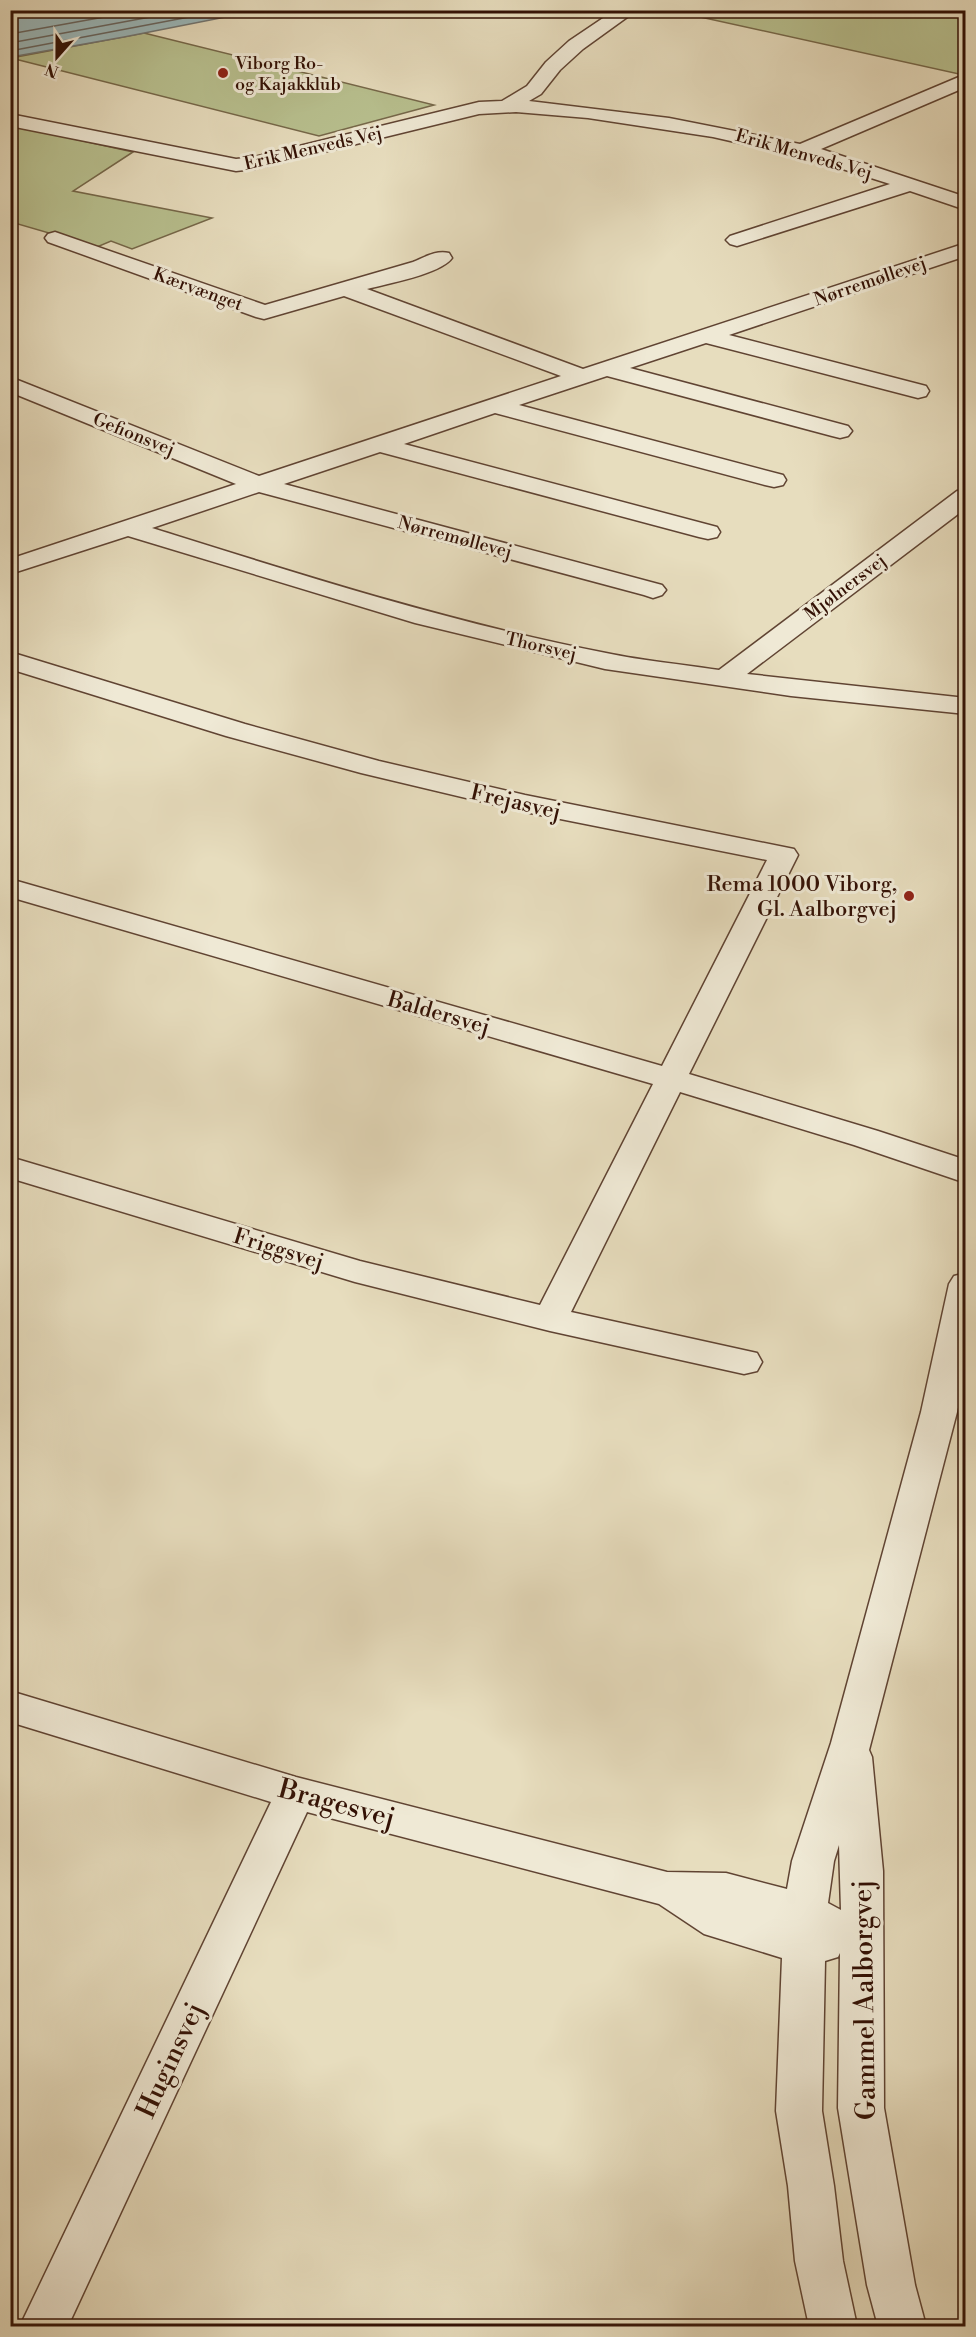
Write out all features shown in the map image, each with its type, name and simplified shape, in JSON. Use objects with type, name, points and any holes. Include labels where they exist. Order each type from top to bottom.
[{"type":"street","name":"Erik Menveds Vej","points":[[509,105],[534,90],[553,66],[576,45],[628,10]]},
{"type":"street","points":[[803,150],[966,80]]},
{"type":"street","name":"Erik Menveds Vej","points":[[534,90],[568,109]]},
{"type":"street","name":"Erik Menveds Vej","points":[[10,120],[236,165],[254,163],[479,108],[509,105],[568,109],[694,126],[803,150],[966,204]]},
{"type":"street","points":[[737,240],[908,185]]},
{"type":"street","name":"Kærvænget","points":[[55,238],[264,312],[422,267],[441,258]]},
{"type":"street","name":"Nørremøllevej","points":[[10,567],[966,249]]},
{"type":"street","points":[[343,288],[581,376]]},
{"type":"street","points":[[706,336],[918,391]]},
{"type":"street","points":[[604,368],[840,431]]},
{"type":"street","name":"Gefionsvej","points":[[10,384],[257,484]]},
{"type":"street","points":[[494,406],[774,480]]},
{"type":"street","points":[[379,444],[708,532]]},
{"type":"street","name":"Nørremøllevej","points":[[257,484],[652,590]]},
{"type":"street","name":"Mjølnersvej","points":[[724,679],[966,495]]},
{"type":"street","name":"Thorsvej","points":[[128,528],[350,598],[473,631],[607,661],[724,679],[966,706]]},
{"type":"street","name":"Frejasvej","points":[[10,660],[143,702],[370,767],[551,809],[784,855],[672,1079]]},
{"type":"street","name":"Baldersvej","points":[[10,888],[672,1079],[866,1138],[966,1172]]},
{"type":"street","points":[[550,1319],[672,1079]]},
{"type":"street","name":"Baldersvej","points":[[866,1138],[934,1144],[966,1152]]},
{"type":"street","name":"Friggsvej","points":[[10,1167],[355,1271],[550,1319],[744,1362]]},
{"type":"street","name":"Gammel Aalborgvej","points":[[833,2326],[819,2261],[811,2186],[799,2111],[803,1929],[813,1861],[851,1743],[939,1412],[966,1284]]},
{"type":"street","name":"Gammel Aalborgvej","points":[[939,1412],[966,1370]]},
{"type":"street","name":"Bragesvej","points":[[10,1706],[296,1793],[667,1888],[719,1921],[803,1929],[861,1942]]},
{"type":"street","name":"Gammel Aalborgvej","points":[[851,1743],[862,1871],[861,2108],[891,2285],[902,2326]]},
{"type":"street","name":"Huginsvej","points":[[44,2326],[296,1793]]},
{"type":"green space","points":[[673,11],[965,11],[965,71],[959,74]]},
{"type":"green space","points":[[144,33],[434,105],[319,136],[11,58]]},
{"type":"green space","points":[[11,125],[133,152],[73,191],[212,218],[132,249],[111,241],[97,247],[11,222]]},
{"type":"water","points":[[11,10],[256,10],[256,11],[11,57]]},
{"type":"place","name":"Viborg Ro- og Kajakklub","points":[[223,73]]},
{"type":"place","name":"Rema 1000 Viborg, Gl. Aalborgvej","points":[[909,896]]}]
